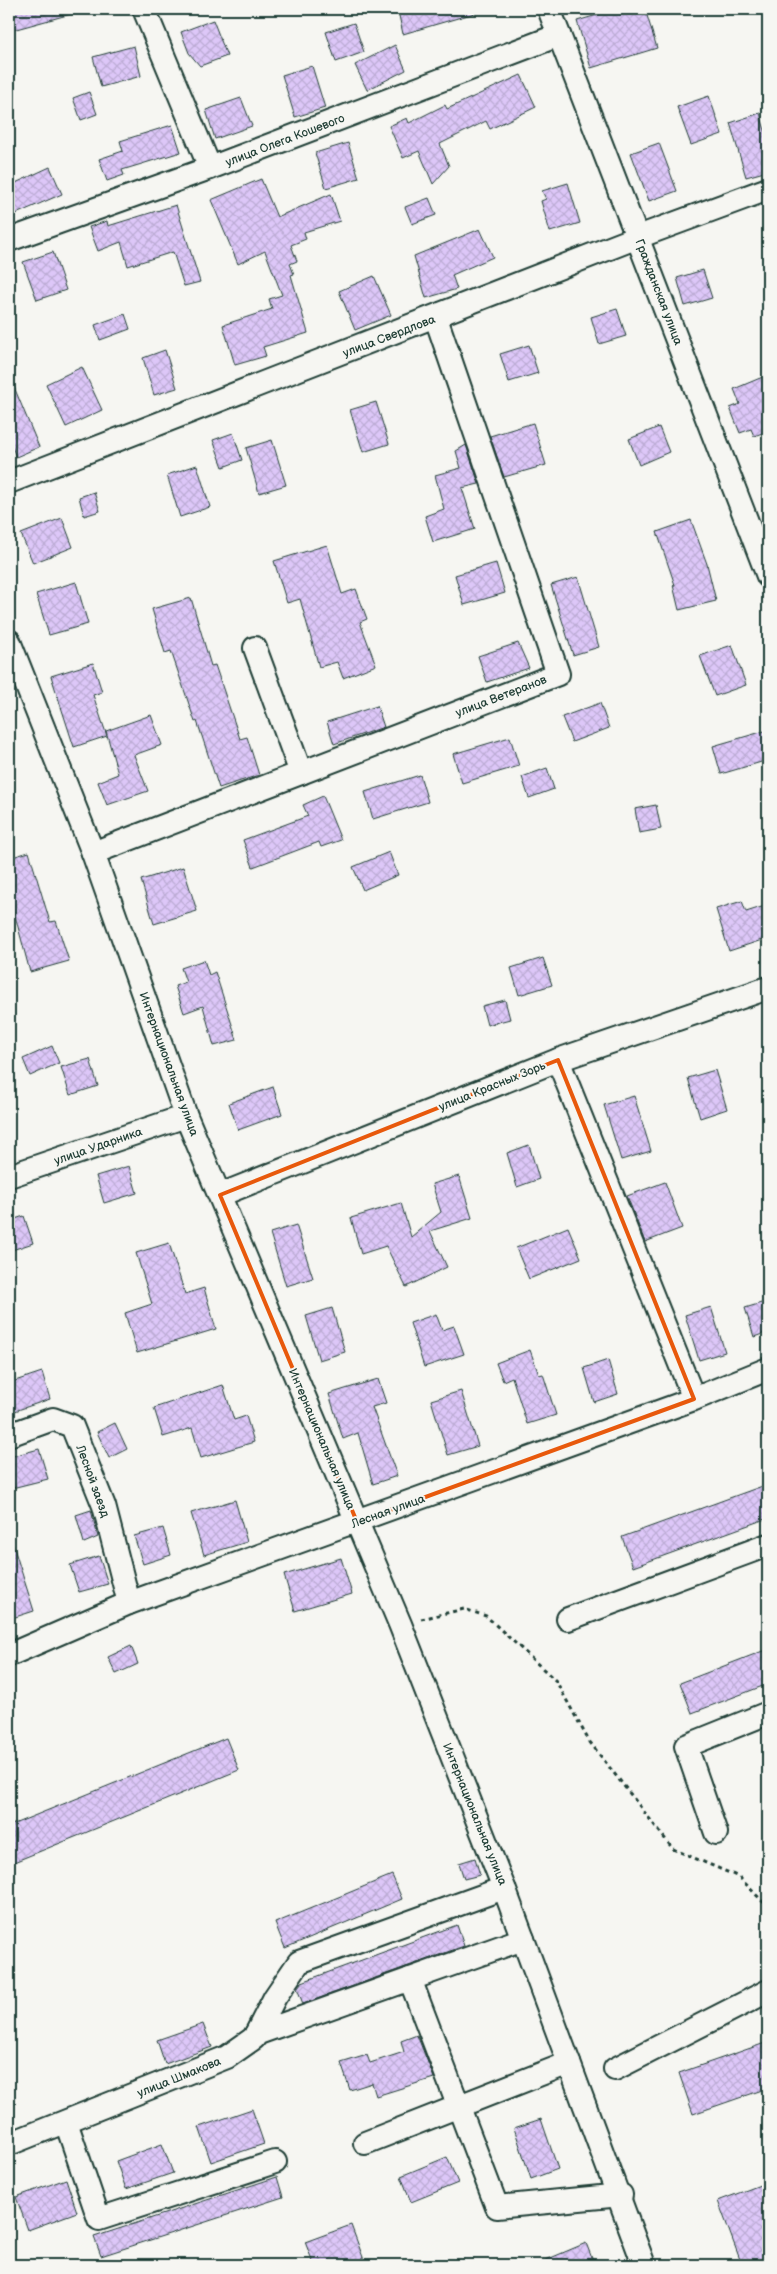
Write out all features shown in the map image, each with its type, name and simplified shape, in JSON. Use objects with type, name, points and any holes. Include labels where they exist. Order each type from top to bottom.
[{"type":"street","points":[[144,9],[210,168]]},
{"type":"street","name":"Гражданская улица","points":[[549,9],[768,576]]},
{"type":"street","name":"улица Олега Кошевого","points":[[9,240],[210,168],[559,35]]},
{"type":"street","name":"улица Свердлова","points":[[9,482],[436,318],[638,237],[768,189]]},
{"type":"street","name":"улица Ветеранов","points":[[93,853],[558,674],[436,318]]},
{"type":"street","name":"Интернациональная улица","points":[[9,641],[93,853],[186,1116],[400,1624],[504,1888],[644,2265]]},
{"type":"street","points":[[255,648],[301,773]]},
{"type":"street","name":"улица Красных Зорь","points":[[220,1195],[558,1060],[768,988]]},
{"type":"street","points":[[558,1060],[694,1399]]},
{"type":"street","name":"улица Ударника","points":[[9,1176],[186,1116]]},
{"type":"street","name":"Лесная улица","points":[[9,1655],[129,1603],[358,1522],[694,1399],[768,1369]]},
{"type":"street","name":"Лесной заезд","points":[[9,1435],[53,1418],[72,1426],[104,1506],[129,1603]]},
{"type":"street","points":[[568,1619],[768,1545]]},
{"type":"street","points":[[716,1833],[686,1746],[768,1713]]},
{"type":"street","name":"улица Шмакова","points":[[9,2144],[227,2057],[254,2038],[275,1997],[299,1962],[504,1888]]},
{"type":"street","points":[[256,2034],[523,1939]]},
{"type":"street","points":[[410,1979],[497,2207],[619,2195]]},
{"type":"street","points":[[615,2069],[768,1991]]},
{"type":"street","points":[[365,2143],[569,2063]]},
{"type":"street","points":[[66,2122],[100,2219],[275,2162]]},
{"type":"path","points":[[400,1624],[464,1608],[486,1616],[556,1681],[589,1741],[673,1849],[738,1876],[768,1907]]},
{"type":"highlighted area","points":[[558,1060],[694,1399],[357,1522],[220,1195]]},
{"type":"building","points":[[9,9],[71,9],[71,14],[9,31]]},
{"type":"building","points":[[409,9],[474,9],[475,13],[403,34],[398,11]]},
{"type":"building","points":[[617,9],[645,9],[657,48],[591,68],[577,21]]},
{"type":"building","points":[[213,20],[227,56],[200,66],[189,53],[181,32]]},
{"type":"building","points":[[354,23],[364,52],[336,62],[326,32]]},
{"type":"building","points":[[395,45],[406,70],[367,90],[355,65]]},
{"type":"building","points":[[134,46],[141,76],[101,87],[93,57]]},
{"type":"building","points":[[312,66],[325,108],[295,117],[282,75]]},
{"type":"building","points":[[521,75],[536,107],[490,129],[486,121],[440,144],[449,166],[433,184],[419,151],[403,158],[389,126],[407,118],[409,123],[445,105],[447,109]]},
{"type":"building","points":[[89,92],[97,114],[81,120],[73,98]]},
{"type":"building","points":[[709,96],[722,134],[691,145],[677,107]]},
{"type":"building","points":[[241,98],[252,126],[215,139],[206,110]]},
{"type":"building","points":[[760,113],[768,141],[768,171],[746,177],[730,123]]},
{"type":"building","points":[[172,125],[181,152],[122,170],[124,175],[107,181],[99,159],[123,151],[120,141]]},
{"type":"building","points":[[348,143],[359,178],[326,188],[315,153]]},
{"type":"building","points":[[659,143],[677,191],[649,201],[631,153]]},
{"type":"building","points":[[50,167],[62,194],[9,217],[9,186]]},
{"type":"building","points":[[261,179],[277,217],[331,194],[340,221],[304,232],[306,239],[291,245],[297,261],[290,264],[294,274],[291,275],[308,333],[263,347],[266,356],[235,365],[223,325],[272,309],[269,299],[282,295],[265,251],[238,264],[211,200]]},
{"type":"building","points":[[568,183],[580,223],[550,232],[541,201],[546,199],[542,191]]},
{"type":"building","points":[[429,198],[436,215],[412,224],[405,207]]},
{"type":"building","points":[[176,205],[200,282],[184,286],[173,252],[128,266],[121,242],[98,251],[89,227],[107,221],[108,226]]},
{"type":"building","points":[[480,229],[493,257],[452,275],[457,289],[426,298],[414,256]]},
{"type":"building","points":[[53,252],[66,290],[37,300],[23,262]]},
{"type":"building","points":[[703,270],[712,298],[685,306],[677,278]]},
{"type":"building","points":[[374,276],[391,315],[355,330],[339,291]]},
{"type":"building","points":[[617,309],[626,336],[599,344],[591,317]]},
{"type":"building","points":[[125,314],[130,329],[100,340],[95,325]]},
{"type":"building","points":[[529,345],[538,373],[509,382],[500,354]]},
{"type":"building","points":[[165,350],[177,388],[154,395],[143,358]]},
{"type":"building","points":[[82,367],[102,410],[66,427],[46,384]]},
{"type":"building","points":[[9,375],[39,447],[16,457],[9,439]]},
{"type":"building","points":[[765,376],[768,385],[768,431],[754,436],[751,429],[740,433],[730,408],[740,404],[734,389]]},
{"type":"building","points":[[376,402],[389,444],[363,452],[350,410]]},
{"type":"building","points":[[533,423],[546,465],[504,477],[490,436]]},
{"type":"building","points":[[659,427],[669,452],[639,465],[629,439]]},
{"type":"building","points":[[233,433],[242,460],[223,467],[213,440]]},
{"type":"building","points":[[272,440],[286,485],[259,493],[246,448]]},
{"type":"building","points":[[466,445],[479,484],[462,488],[475,529],[433,542],[425,516],[444,509],[435,475],[461,468],[456,451]]},
{"type":"building","points":[[197,465],[210,507],[180,517],[167,475]]},
{"type":"building","points":[[94,492],[100,511],[84,516],[79,497]]},
{"type":"building","points":[[62,518],[73,547],[33,563],[21,534]]},
{"type":"building","points":[[691,520],[707,564],[716,601],[679,610],[673,585],[675,585],[657,532]]},
{"type":"building","points":[[327,545],[342,594],[356,589],[367,619],[360,622],[376,665],[343,678],[337,662],[319,667],[300,599],[287,603],[274,561]]},
{"type":"building","points":[[496,563],[505,593],[464,605],[455,575]]},
{"type":"building","points":[[578,577],[599,647],[573,655],[551,585]]},
{"type":"building","points":[[76,582],[88,624],[49,635],[36,594]]},
{"type":"building","points":[[191,598],[211,666],[215,665],[240,739],[247,737],[259,775],[219,788],[171,651],[165,653],[152,609]]},
{"type":"building","points":[[518,643],[529,668],[487,682],[478,656]]},
{"type":"building","points":[[732,645],[746,685],[715,696],[700,656]]},
{"type":"building","points":[[93,663],[102,692],[93,695],[107,736],[74,747],[51,676]]},
{"type":"building","points":[[600,703],[609,728],[572,742],[562,717]]},
{"type":"building","points":[[377,706],[384,727],[334,744],[327,722]]},
{"type":"building","points":[[151,715],[162,745],[134,755],[148,791],[107,805],[98,782],[118,774],[106,731]]},
{"type":"building","points":[[768,730],[768,760],[721,774],[713,746]]},
{"type":"building","points":[[510,737],[519,766],[462,783],[453,754]]},
{"type":"building","points":[[547,768],[554,789],[529,798],[522,777]]},
{"type":"building","points":[[420,775],[428,802],[373,819],[365,792]]},
{"type":"building","points":[[323,796],[341,840],[321,847],[319,842],[253,867],[243,840],[308,816],[303,805]]},
{"type":"building","points":[[656,805],[661,829],[639,833],[635,809]]},
{"type":"building","points":[[29,852],[50,922],[56,921],[69,961],[30,972],[9,893],[9,858]]},
{"type":"building","points":[[389,852],[398,875],[363,890],[353,867]]},
{"type":"building","points":[[183,867],[197,911],[154,924],[141,880]]},
{"type":"building","points":[[742,901],[746,912],[768,905],[768,938],[729,951],[716,909]]},
{"type":"building","points":[[543,958],[552,985],[519,995],[511,968]]},
{"type":"building","points":[[204,960],[209,975],[215,972],[237,1040],[214,1046],[203,1006],[184,1013],[175,986],[186,982],[181,968]]},
{"type":"building","points":[[505,1000],[510,1019],[487,1025],[482,1006]]},
{"type":"building","points":[[52,1046],[59,1063],[30,1076],[23,1059]]},
{"type":"building","points":[[90,1059],[98,1086],[70,1095],[61,1067]]},
{"type":"building","points":[[715,1070],[727,1109],[700,1118],[688,1078]]},
{"type":"building","points":[[273,1087],[282,1114],[238,1130],[229,1103]]},
{"type":"building","points":[[634,1096],[651,1151],[621,1160],[604,1105]]},
{"type":"building","points":[[529,1145],[539,1179],[517,1187],[507,1153]]},
{"type":"building","points":[[129,1166],[137,1193],[104,1203],[96,1176]]},
{"type":"building","points":[[459,1176],[472,1218],[430,1231],[447,1267],[406,1287],[386,1246],[361,1254],[351,1218],[401,1203],[411,1237],[441,1212],[432,1184]]},
{"type":"building","points":[[665,1182],[682,1228],[645,1242],[627,1196]]},
{"type":"building","points":[[24,1216],[33,1243],[9,1251],[9,1221]]},
{"type":"building","points":[[296,1225],[313,1278],[286,1286],[270,1233]]},
{"type":"building","points":[[568,1227],[581,1258],[529,1279],[516,1248]]},
{"type":"building","points":[[169,1243],[185,1294],[204,1288],[216,1329],[137,1353],[125,1313],[152,1304],[136,1253]]},
{"type":"building","points":[[768,1301],[768,1332],[754,1337],[745,1308]]},
{"type":"building","points":[[711,1307],[725,1352],[699,1360],[685,1315]]},
{"type":"building","points":[[332,1308],[345,1352],[319,1360],[306,1316]]},
{"type":"building","points":[[436,1314],[442,1330],[454,1326],[464,1354],[424,1367],[410,1323]]},
{"type":"building","points":[[530,1350],[539,1375],[543,1374],[556,1415],[527,1424],[512,1377],[503,1381],[496,1363]]},
{"type":"building","points":[[608,1360],[618,1394],[594,1402],[584,1368]]},
{"type":"building","points":[[42,1372],[50,1399],[9,1413],[9,1383]]},
{"type":"building","points":[[378,1379],[386,1403],[372,1407],[397,1476],[373,1484],[358,1433],[343,1439],[329,1394]]},
{"type":"building","points":[[223,1385],[234,1420],[246,1416],[254,1442],[201,1458],[192,1428],[163,1437],[154,1408]]},
{"type":"building","points":[[461,1391],[478,1446],[448,1455],[431,1400]]},
{"type":"building","points":[[115,1423],[127,1449],[109,1458],[97,1432]]},
{"type":"building","points":[[39,1449],[48,1479],[12,1488],[9,1474],[9,1457]]},
{"type":"building","points":[[768,1484],[768,1518],[633,1567],[622,1537]]},
{"type":"building","points":[[235,1500],[247,1542],[204,1555],[191,1513]]},
{"type":"building","points":[[91,1510],[98,1537],[84,1543],[76,1515]]},
{"type":"building","points":[[163,1528],[171,1555],[143,1564],[134,1536]]},
{"type":"building","points":[[13,1545],[34,1611],[9,1619],[9,1546]]},
{"type":"building","points":[[99,1556],[108,1584],[79,1592],[70,1565]]},
{"type":"building","points":[[341,1558],[352,1594],[295,1611],[284,1575]]},
{"type":"building","points":[[131,1646],[138,1664],[116,1674],[108,1657]]},
{"type":"building","points":[[768,1649],[768,1684],[692,1713],[680,1683]]},
{"type":"building","points":[[226,1738],[239,1770],[9,1864],[9,1826]]},
{"type":"building","points":[[475,1858],[480,1875],[464,1879],[459,1863]]},
{"type":"building","points":[[392,1875],[402,1899],[285,1948],[275,1923]]},
{"type":"building","points":[[457,1925],[464,1946],[303,2004],[297,1988],[302,1982]]},
{"type":"building","points":[[203,2024],[212,2047],[165,2064],[157,2040]]},
{"type":"building","points":[[417,2035],[434,2078],[376,2096],[372,2083],[350,2090],[341,2063],[367,2055],[370,2063],[404,2052],[401,2041]]},
{"type":"building","points":[[768,2042],[768,2088],[693,2114],[679,2073]]},
{"type":"building","points":[[252,2109],[264,2144],[211,2162],[199,2127]]},
{"type":"building","points":[[541,2119],[558,2169],[531,2179],[514,2128]]},
{"type":"building","points":[[162,2144],[173,2173],[126,2189],[116,2161]]},
{"type":"building","points":[[447,2157],[458,2183],[411,2202],[401,2176]]},
{"type":"building","points":[[277,2177],[283,2197],[101,2256],[94,2237]]},
{"type":"building","points":[[66,2179],[77,2212],[28,2230],[16,2197]]},
{"type":"building","points":[[768,2182],[768,2265],[742,2265],[718,2201]]},
{"type":"building","points":[[351,2225],[364,2260],[349,2265],[314,2265],[305,2242]]},
{"type":"building","points":[[586,2243],[593,2261],[582,2265],[534,2265]]}]
